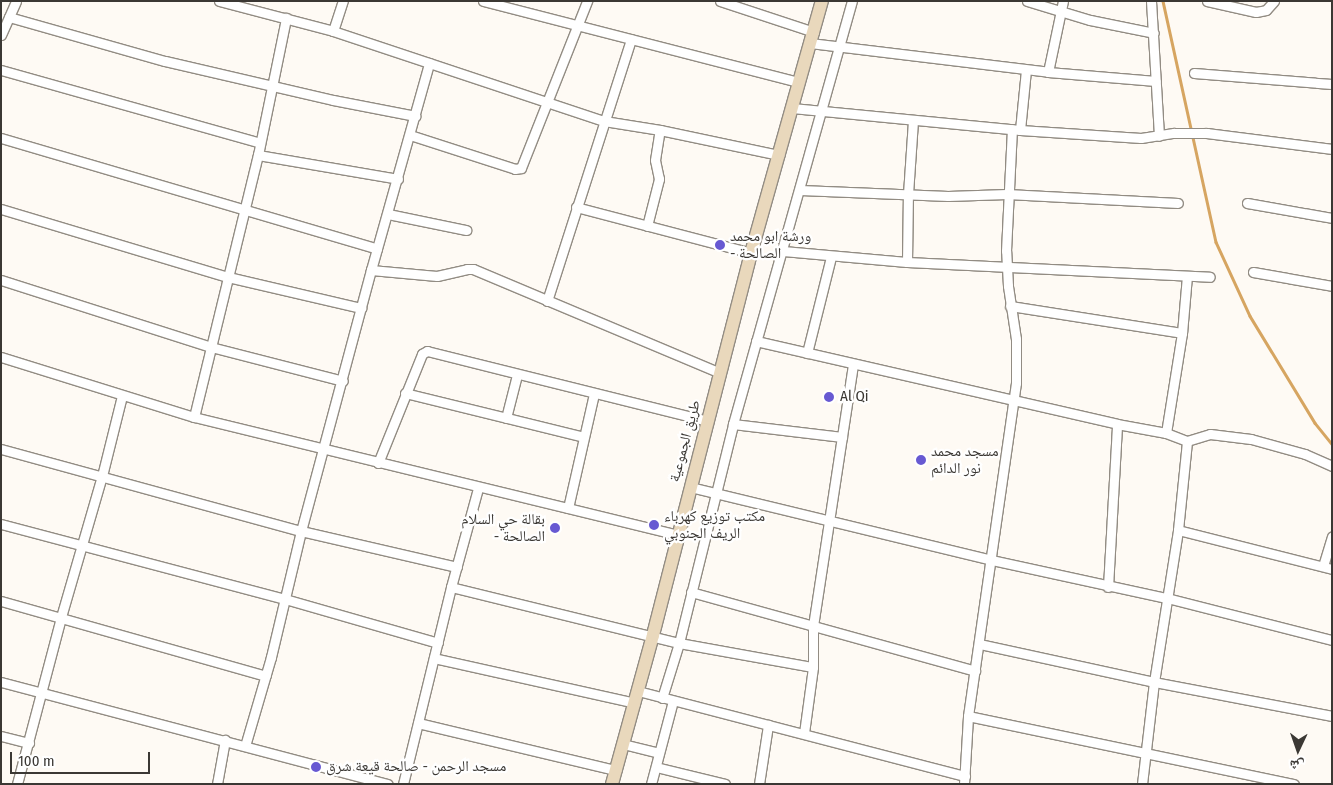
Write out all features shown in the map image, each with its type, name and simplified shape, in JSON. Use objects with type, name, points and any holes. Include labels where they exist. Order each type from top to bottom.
[{"type":"main road","name":"طريق الجموعية","points":[[612,784],[653,635],[751,253],[822,1]]},
{"type":"street","points":[[1,35],[16,1]]},
{"type":"street","points":[[219,1],[333,31],[604,121],[660,130],[779,155]]},
{"type":"street","points":[[333,31],[343,1]]},
{"type":"street","points":[[482,1],[799,82]]},
{"type":"street","points":[[410,135],[518,169],[524,162],[587,1]]},
{"type":"street","points":[[720,1],[812,38],[839,46],[1026,70],[1156,81]]},
{"type":"street","points":[[662,698],[679,643],[717,494],[732,424],[783,251],[852,1]]},
{"type":"street","points":[[1027,1],[1100,22],[1154,33]]},
{"type":"street","points":[[1048,72],[1063,1]]},
{"type":"street","points":[[1151,1],[1159,136]]},
{"type":"street","points":[[1207,1],[1256,12],[1266,10],[1274,1]]},
{"type":"street","points":[[9,17],[149,57],[272,84],[333,100],[415,116]]},
{"type":"street","points":[[194,417],[258,155],[286,18]]},
{"type":"street","points":[[547,301],[631,38]]},
{"type":"street","points":[[246,746],[266,676],[371,270],[429,63]]},
{"type":"street","points":[[1,70],[260,143]]},
{"type":"street","points":[[434,658],[636,697],[662,698],[804,734],[965,780],[968,716],[1015,401],[1017,360],[1007,267],[1007,194],[1026,70]]},
{"type":"street","points":[[1194,74],[1332,84]]},
{"type":"street","points":[[792,108],[1016,129],[1141,138],[1174,132],[1207,133],[1332,149]]},
{"type":"street","points":[[908,262],[908,194],[913,120]]},
{"type":"street","points":[[647,226],[659,179],[655,160],[660,130]]},
{"type":"street","points":[[1,138],[377,249]]},
{"type":"street","points":[[258,155],[398,179]]},
{"type":"street","points":[[800,190],[948,196],[1007,194],[1178,203]]},
{"type":"street","points":[[1247,203],[1332,218]]},
{"type":"street","points":[[576,207],[751,253]]},
{"type":"street","points":[[1,209],[228,277],[361,308]]},
{"type":"street","points":[[388,214],[466,230]]},
{"type":"street","points":[[783,251],[830,257],[908,262],[1210,277]]},
{"type":"street","points":[[807,353],[830,257]]},
{"type":"street","points":[[371,270],[437,276],[473,269],[720,373]]},
{"type":"street","points":[[1253,272],[1332,286]]},
{"type":"street","points":[[1166,433],[1182,333],[1187,276]]},
{"type":"street","points":[[1,280],[211,347],[343,381]]},
{"type":"street","points":[[1010,306],[1182,333]]},
{"type":"street","points":[[756,341],[1117,424],[1166,433],[1187,441],[1210,434],[1243,438],[1305,454],[1332,466]]},
{"type":"street","points":[[378,463],[422,354],[427,351],[707,421]]},
{"type":"street","points":[[1,357],[194,417],[478,488],[678,535]]},
{"type":"street","points":[[804,734],[813,667],[813,626],[853,364]]},
{"type":"street","points":[[506,418],[517,375]]},
{"type":"street","points":[[406,393],[584,437]]},
{"type":"street","points":[[568,508],[594,394]]},
{"type":"street","points":[[18,784],[62,617],[84,545],[122,396]]},
{"type":"street","points":[[732,424],[842,438]]},
{"type":"street","points":[[1108,587],[1117,424]]},
{"type":"street","points":[[1142,784],[1154,682],[1178,530],[1187,441]]},
{"type":"street","points":[[1,449],[302,531],[456,567]]},
{"type":"street","points":[[690,487],[1108,587],[1167,598],[1332,640]]},
{"type":"street","points":[[404,784],[456,567],[478,488]]},
{"type":"street","points":[[1,524],[285,599],[438,643]]},
{"type":"street","points":[[1178,530],[1327,568],[1332,536]]},
{"type":"street","points":[[451,587],[653,635],[679,643],[813,667]]},
{"type":"street","points":[[691,592],[975,671]]},
{"type":"street","points":[[1,600],[266,676]]},
{"type":"street","points":[[980,644],[1154,682],[1332,716]]},
{"type":"street","points":[[1,682],[388,784]]},
{"type":"street","points":[[651,784],[672,701]]},
{"type":"street","points":[[968,716],[1294,784]]},
{"type":"street","points":[[418,723],[616,770]]},
{"type":"street","points":[[759,784],[768,725]]},
{"type":"street","points":[[1,736],[29,743]]},
{"type":"street","points":[[217,784],[225,740]]},
{"type":"street","points":[[623,744],[659,753]]},
{"type":"street","points":[[656,767],[725,784]]},
{"type":"waterway","points":[[1163,1],[1216,242],[1250,316],[1315,423],[1332,444]]},
{"type":"place","name":"ورشة ابو محمد - الصالحة","points":[[720,245]]},
{"type":"place","name":"Al Qi","points":[[829,397]]},
{"type":"place","name":"مسجد محمد نور الدائم","points":[[921,460]]},
{"type":"place","name":"مكتب توزيع كهرباء الريف الجنوبي","points":[[654,525]]},
{"type":"place","name":"بقالة حي السلام - الصالحة","points":[[555,528]]},
{"type":"place","name":"مسجد الرحمن - صالحة قيعة شرق","points":[[316,767]]}]
